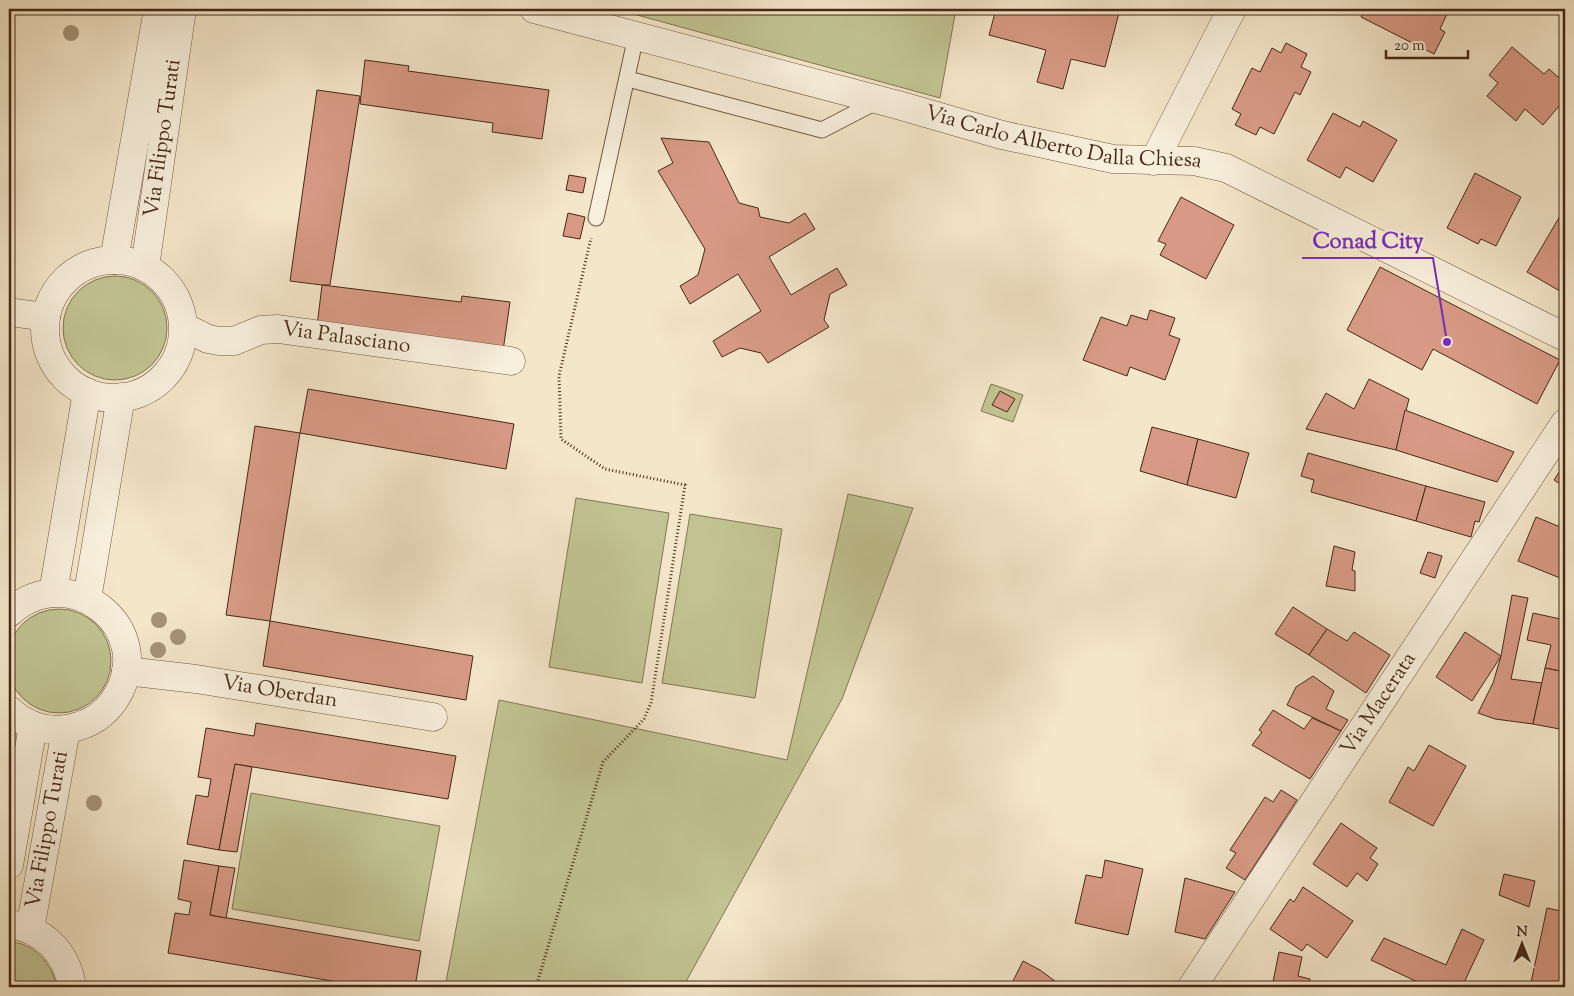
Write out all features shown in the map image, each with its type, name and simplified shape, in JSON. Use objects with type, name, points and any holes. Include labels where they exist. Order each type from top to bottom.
[{"type":"street","name":"Via Filippo Turati","points":[[114,260],[158,9]]},
{"type":"street","name":"Via Filippo Turati","points":[[145,267],[182,9]]},
{"type":"street","name":"Via Carlo Alberto Dalla Chiesa","points":[[534,9],[879,100],[1002,135],[1113,159],[1194,160],[1226,168],[1565,337]]},
{"type":"street","points":[[1154,160],[1232,9]]},
{"type":"street","points":[[114,260],[132,262],[145,267],[159,277],[172,291],[182,314],[184,327],[179,353],[166,374],[146,390],[110,398],[88,392],[68,380],[54,362],[46,340],[46,318],[54,296],[68,278],[88,266],[114,260]]},
{"type":"street","points":[[9,312],[46,318]]},
{"type":"street","name":"Via Palasciano","points":[[184,327],[208,339],[219,341],[234,341],[261,330],[278,329],[511,361]]},
{"type":"street","points":[[53,593],[88,392]]},
{"type":"street","points":[[87,599],[121,397]]},
{"type":"street","name":"Via Macerata","points":[[1192,987],[1565,423]]},
{"type":"street","name":"Via Filippo Turati","points":[[9,612],[28,599],[53,593],[65,593],[87,599],[104,610],[117,626],[124,645],[126,671],[118,695],[104,712],[86,724],[66,730],[33,726],[9,710]]},
{"type":"street","name":"Via Oberdan","points":[[126,671],[196,679],[432,717]]},
{"type":"street","name":"Via Filippo Turati","points":[[9,865],[33,726]]},
{"type":"street","name":"Via Filippo Turati","points":[[66,730],[19,926],[46,939],[59,953],[68,970],[72,987]]},
{"type":"lane","points":[[596,218],[636,36]]},
{"type":"lane","points":[[628,79],[822,130],[879,100]]},
{"type":"path","points":[[536,987],[603,762],[644,719],[651,703],[685,485],[605,469],[561,439],[559,376],[596,218]]},
{"type":"green space","points":[[615,9],[956,9],[940,98]]},
{"type":"green space","points":[[115,276],[135,280],[152,291],[163,308],[167,328],[163,348],[152,365],[135,376],[115,380],[95,376],[78,365],[67,348],[63,328],[67,308],[78,291],[95,280]]},
{"type":"green space","points":[[991,384],[1023,395],[1013,422],[981,411]]},
{"type":"green space","points":[[848,494],[913,508],[842,699],[683,987],[445,987],[499,700],[787,760]]},
{"type":"green space","points":[[576,498],[669,513],[642,683],[549,667]]},
{"type":"green space","points":[[690,514],[782,529],[755,698],[662,683]]},
{"type":"green space","points":[[59,609],[79,613],[96,624],[107,641],[111,661],[107,681],[96,698],[79,709],[59,713],[39,709],[22,698],[11,681],[7,661],[11,641],[22,624],[39,613]]},
{"type":"green space","points":[[9,721],[20,730],[9,805]]},
{"type":"green space","points":[[251,793],[440,826],[419,941],[232,909]]},
{"type":"green space","points":[[9,942],[26,946],[41,956],[51,970],[57,987],[9,987]]},
{"type":"building","points":[[996,9],[1120,9],[1105,67],[1071,59],[1063,89],[1037,82],[1046,50],[989,35]]},
{"type":"building","points":[[1366,9],[1442,9],[1448,12],[1440,29],[1445,32],[1434,54],[1361,17]]},
{"type":"building","points":[[1286,43],[1307,54],[1301,67],[1311,72],[1300,95],[1295,92],[1274,134],[1260,127],[1256,135],[1235,125],[1241,114],[1232,109],[1252,68],[1260,72],[1272,48],[1281,53]]},
{"type":"building","points":[[1512,47],[1544,74],[1549,69],[1565,83],[1565,99],[1543,125],[1525,109],[1516,121],[1487,96],[1498,83],[1489,75]]},
{"type":"building","points":[[365,60],[409,66],[408,71],[549,90],[542,139],[492,132],[493,123],[360,104]]},
{"type":"building","points":[[317,90],[360,96],[330,285],[290,281]]},
{"type":"building","points":[[1333,113],[1360,127],[1363,121],[1397,140],[1373,182],[1346,167],[1340,178],[1307,160]]},
{"type":"building","points":[[661,138],[709,142],[739,203],[758,208],[760,217],[789,223],[805,213],[815,229],[769,257],[791,295],[837,268],[847,285],[830,294],[824,320],[829,327],[768,363],[761,353],[740,348],[722,357],[713,341],[761,311],[738,274],[690,304],[680,286],[698,275],[705,249],[658,171],[673,163]]},
{"type":"building","points":[[1475,173],[1521,197],[1496,246],[1481,239],[1478,244],[1447,228]]},
{"type":"building","points":[[569,175],[586,178],[583,193],[566,190]]},
{"type":"building","points":[[1181,197],[1234,225],[1206,279],[1160,255],[1166,244],[1158,241]]},
{"type":"building","points":[[1563,211],[1565,212],[1565,294],[1527,272]]},
{"type":"building","points":[[568,213],[585,217],[580,239],[563,236]]},
{"type":"building","points":[[1380,267],[1560,360],[1537,404],[1433,349],[1422,370],[1347,330]]},
{"type":"building","points":[[322,285],[461,302],[462,296],[510,302],[503,351],[317,326]]},
{"type":"building","points":[[1150,310],[1175,318],[1169,335],[1180,339],[1165,380],[1130,367],[1127,376],[1083,360],[1101,317],[1127,326],[1131,315],[1147,320]]},
{"type":"building","points":[[1369,379],[1409,399],[1396,450],[1306,429],[1326,393],[1354,409]]},
{"type":"building","points":[[308,389],[514,424],[506,469],[300,433]]},
{"type":"building","points":[[1000,391],[1015,399],[1007,412],[992,405]]},
{"type":"building","points":[[1405,410],[1514,452],[1497,482],[1396,450]]},
{"type":"building","points":[[255,426],[300,433],[270,621],[226,615]]},
{"type":"building","points":[[1152,427],[1198,439],[1187,485],[1140,471]]},
{"type":"building","points":[[1198,439],[1249,453],[1236,498],[1187,485]]},
{"type":"building","points":[[1308,453],[1426,486],[1416,521],[1311,492],[1314,480],[1301,476]]},
{"type":"building","points":[[1565,463],[1565,487],[1554,480]]},
{"type":"building","points":[[1426,486],[1485,502],[1479,522],[1475,521],[1471,537],[1416,521]]},
{"type":"building","points":[[1536,517],[1565,529],[1565,580],[1518,561]]},
{"type":"building","points":[[1334,546],[1355,552],[1352,570],[1355,571],[1355,591],[1326,586]]},
{"type":"building","points":[[1428,552],[1442,556],[1435,578],[1420,573]]},
{"type":"building","points":[[1512,595],[1528,598],[1511,679],[1542,683],[1533,724],[1495,719],[1478,713],[1493,683],[1501,656]]},
{"type":"building","points":[[1293,607],[1327,629],[1309,655],[1275,634]]},
{"type":"building","points":[[1533,613],[1565,620],[1565,672],[1545,668],[1551,645],[1527,640]]},
{"type":"building","points":[[270,621],[473,656],[466,700],[263,666]]},
{"type":"building","points":[[1327,629],[1347,641],[1354,632],[1390,655],[1366,693],[1309,655]]},
{"type":"building","points":[[1465,632],[1501,656],[1472,701],[1436,677]]},
{"type":"building","points":[[1545,668],[1565,672],[1565,730],[1533,724]]},
{"type":"building","points":[[1313,676],[1334,691],[1326,709],[1348,720],[1341,731],[1287,705],[1296,687]]},
{"type":"building","points":[[1273,710],[1304,729],[1312,718],[1341,731],[1310,779],[1252,745],[1262,732],[1259,730]]},
{"type":"building","points":[[256,723],[456,756],[448,799],[235,764],[219,850],[187,844],[196,795],[208,797],[211,779],[198,777],[206,728],[254,736]]},
{"type":"building","points":[[1429,745],[1466,766],[1433,826],[1389,802],[1408,767],[1414,771]]},
{"type":"building","points":[[235,764],[252,767],[237,852],[219,850]]},
{"type":"building","points":[[1281,790],[1297,800],[1245,880],[1226,868],[1236,853],[1230,850],[1265,797],[1273,802]]},
{"type":"building","points":[[1341,823],[1377,848],[1370,858],[1378,864],[1367,881],[1357,873],[1347,887],[1313,864]]},
{"type":"building","points":[[184,860],[219,866],[210,915],[421,951],[415,987],[367,987],[168,953],[175,913],[189,915],[191,902],[178,899]]},
{"type":"building","points":[[1105,860],[1143,869],[1128,935],[1075,923],[1086,875],[1102,878]]},
{"type":"building","points":[[219,866],[235,868],[226,918],[210,915]]},
{"type":"building","points":[[1504,874],[1535,881],[1529,907],[1499,895]]},
{"type":"building","points":[[1185,878],[1235,892],[1205,939],[1175,932]]},
{"type":"building","points":[[1303,887],[1353,921],[1327,958],[1307,944],[1302,951],[1270,929],[1290,899],[1294,902]]},
{"type":"building","points":[[1547,908],[1565,912],[1565,987],[1530,987]]},
{"type":"building","points":[[1462,929],[1484,940],[1462,987],[1428,987],[1371,960],[1384,938],[1446,965]]},
{"type":"building","points":[[1279,952],[1302,957],[1298,976],[1310,979],[1308,987],[1272,987]]},
{"type":"building","points":[[1023,961],[1040,970],[1063,987],[1010,987]]},
{"type":"place","name":"Conad City","points":[[1447,342]]}]
